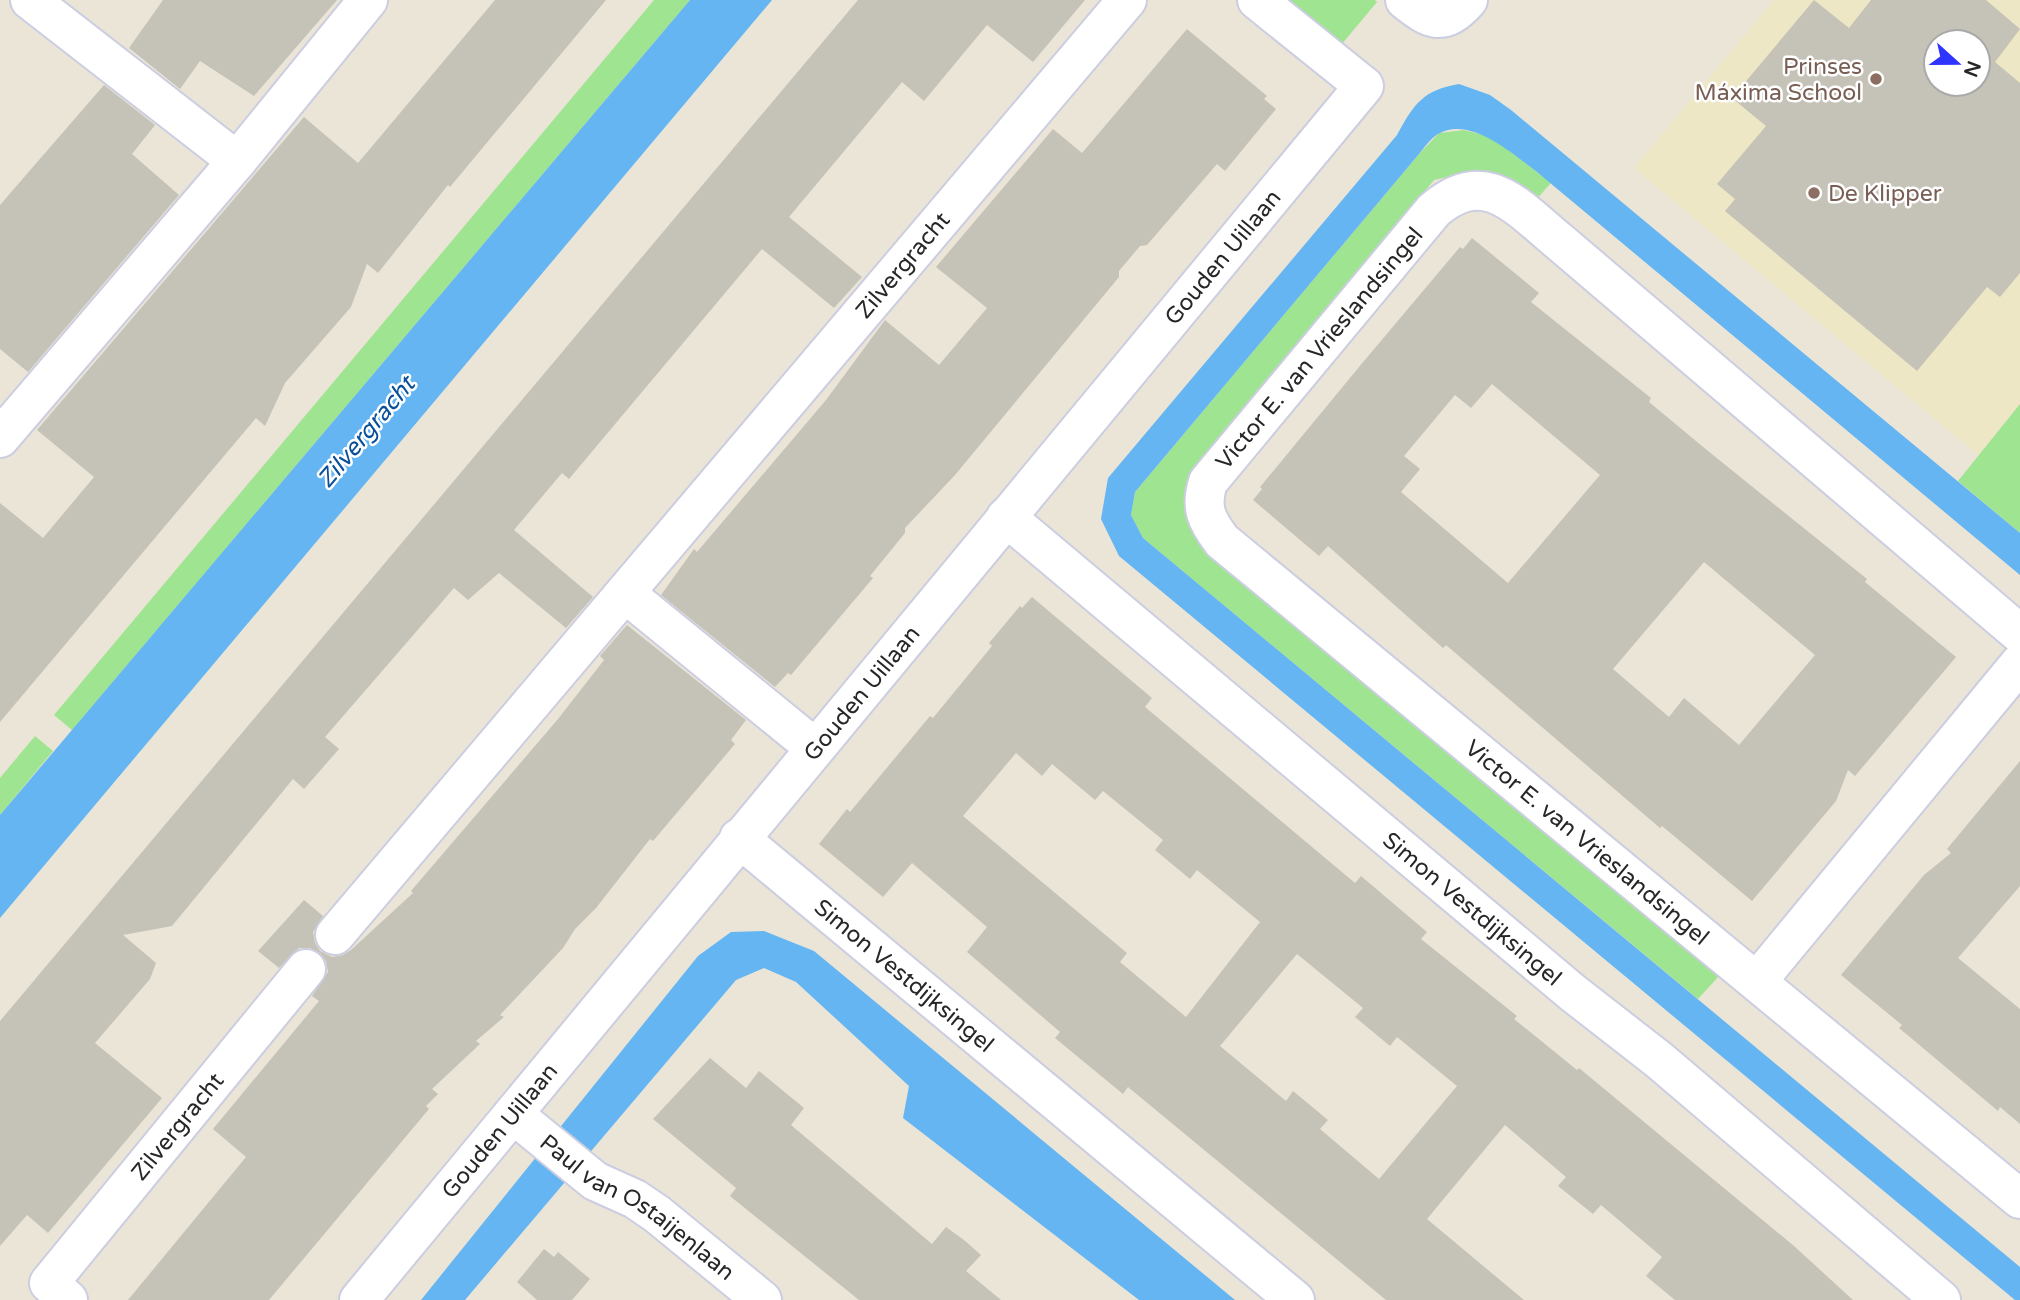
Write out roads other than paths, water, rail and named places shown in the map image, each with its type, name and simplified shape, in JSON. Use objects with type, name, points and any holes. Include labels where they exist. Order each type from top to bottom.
[{"type":"street","points":[[30,0],[237,161]]},
{"type":"street","points":[[0,438],[237,161],[368,0]]},
{"type":"street","name":"Zilvergracht","points":[[335,935],[1127,0]]},
{"type":"street","name":"Gouden Uillaan","points":[[359,1300],[527,1126],[739,838],[1364,86],[1257,0]]},
{"type":"street","points":[[1405,0],[1431,19],[1452,16],[1466,3]]},
{"type":"street","name":"Victor E. van Vrieslandsingel","points":[[2020,634],[1561,243],[1495,193],[1481,189],[1451,196],[1434,210],[1208,482],[1202,501],[1208,522],[1222,541],[1758,980],[2020,1199]]},
{"type":"street","name":"Simon Vestdijksingel","points":[[1006,517],[1573,993],[1659,1060],[1941,1300]]},
{"type":"street","points":[[626,594],[815,748]]},
{"type":"street","points":[[1758,980],[2020,663]]},
{"type":"street","name":"Simon Vestdijksingel","points":[[739,838],[1295,1300]]},
{"type":"street","name":"Zilvergracht","points":[[59,1292],[306,969]]},
{"type":"street","name":"Paul van Ostaijenlaan","points":[[527,1126],[595,1181],[635,1199],[657,1214],[762,1300]]},
{"type":"water","points":[[690,0],[772,0],[0,918],[0,815]]},
{"type":"water","points":[[1459,84],[1490,95],[1511,110],[2020,533],[2020,575],[1537,172],[1504,147],[1464,129],[1450,129],[1438,134],[1428,143],[1135,492],[1131,515],[1143,538],[2020,1267],[2020,1300],[2015,1300],[1119,556],[1101,519],[1108,478],[1397,135],[1421,100],[1437,90]]},
{"type":"water","points":[[764,931],[814,951],[1235,1300],[1139,1300],[903,1118],[909,1086],[796,982],[764,968],[736,980],[465,1300],[421,1300],[698,956],[731,932]]},
{"type":"place","name":"Prinses Máxima School","points":[[1876,79]]},
{"type":"place","name":"De Klipper","points":[[1814,193]]}]
